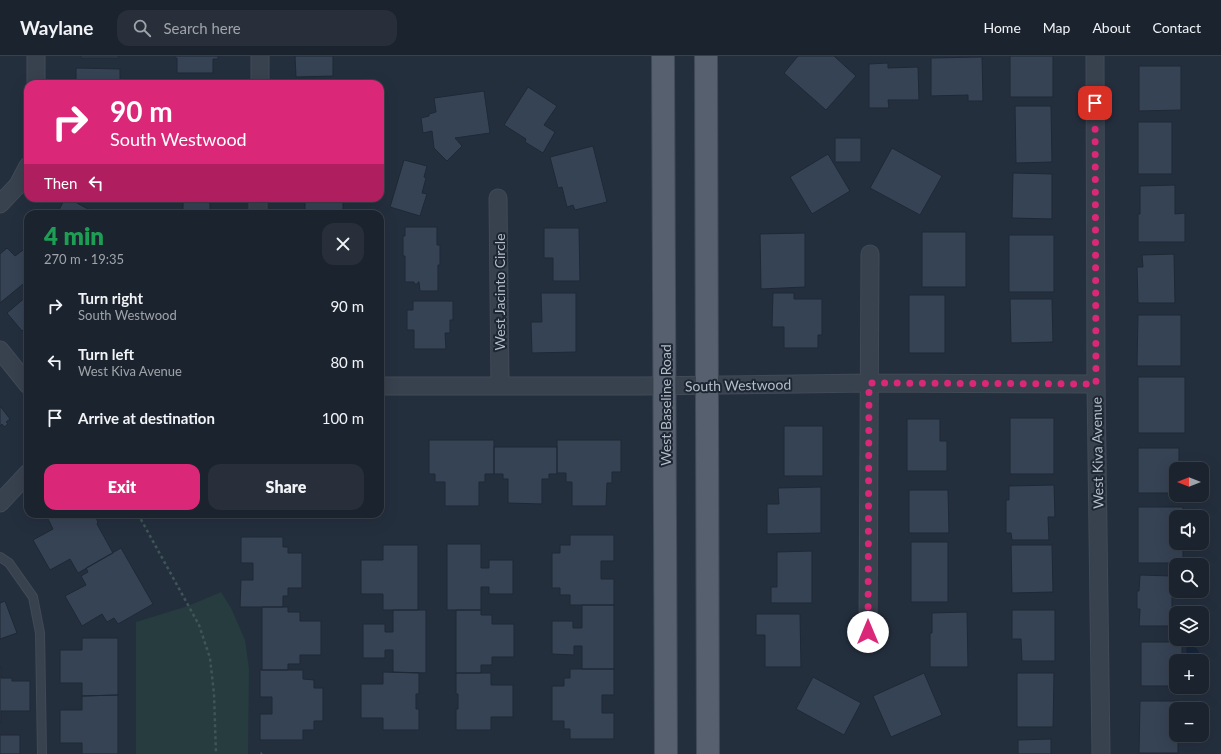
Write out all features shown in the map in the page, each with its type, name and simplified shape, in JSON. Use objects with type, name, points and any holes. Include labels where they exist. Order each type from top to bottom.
[{"type":"main road","name":"West Baseline Road","points":[[662,56],[666,754]]},
{"type":"main road","points":[[690,56],[706,120]]},
{"type":"main road","points":[[706,56],[708,754]]},
{"type":"street","points":[[36,56],[36,80]]},
{"type":"street","points":[[260,56],[260,80]]},
{"type":"street","name":"West Kiva Avenue","points":[[1095,56],[1096,384],[1101,754]]},
{"type":"street","points":[[0,204],[18,185],[24,174]]},
{"type":"street","name":"West Jacinto Circle","points":[[498,198],[500,386]]},
{"type":"street","points":[[868,632],[870,254]]},
{"type":"street","points":[[0,350],[24,380]]},
{"type":"street","name":"South Westwood","points":[[384,386],[706,386],[869,383],[1096,384]]},
{"type":"street","points":[[0,502],[24,478]]},
{"type":"lane","points":[[0,557],[9,563],[33,597],[40,633],[42,754]]},
{"type":"path","points":[[140,518],[199,625],[210,658],[214,694],[216,754]]},
{"type":"green space","points":[[221,592],[231,608],[245,640],[249,669],[248,754],[136,754],[136,622],[188,606]]},
{"type":"water","points":[[1188,646],[1194,647],[1201,654],[1187,654],[1186,648]]},
{"type":"building","points":[[81,56],[119,56],[118,58],[81,58]]},
{"type":"building","points":[[175,56],[218,56],[218,59],[213,59],[213,73],[177,73],[177,58],[175,58]]},
{"type":"building","points":[[295,56],[333,56],[333,76],[296,77]]},
{"type":"building","points":[[798,56],[834,56],[856,76],[826,110],[784,73]]},
{"type":"building","points":[[1010,56],[1053,56],[1053,97],[1010,97]]},
{"type":"building","points":[[982,57],[983,101],[968,101],[968,95],[931,96],[931,58]]},
{"type":"building","points":[[888,63],[888,68],[918,67],[919,100],[888,100],[889,108],[869,108],[869,64]]},
{"type":"building","points":[[1139,66],[1181,66],[1181,110],[1139,111]]},
{"type":"building","points":[[76,68],[120,69],[120,80],[76,80]]},
{"type":"building","points":[[528,87],[557,106],[544,125],[555,132],[543,153],[525,142],[526,139],[504,125]]},
{"type":"building","points":[[484,91],[490,133],[455,138],[462,146],[447,161],[434,148],[432,131],[423,133],[421,118],[436,112],[434,98]]},
{"type":"building","points":[[1015,106],[1051,106],[1052,162],[1016,163]]},
{"type":"building","points":[[1138,122],[1172,122],[1172,174],[1138,174]]},
{"type":"building","points":[[835,138],[861,138],[861,162],[835,162]]},
{"type":"building","points":[[593,146],[607,202],[575,210],[573,205],[567,207],[562,187],[558,188],[550,157]]},
{"type":"building","points":[[892,148],[942,176],[920,215],[870,188]]},
{"type":"building","points":[[828,154],[850,191],[812,214],[790,177]]},
{"type":"building","points":[[404,160],[427,166],[424,177],[426,178],[422,193],[427,194],[420,216],[390,207]]},
{"type":"building","points":[[1013,173],[1052,174],[1052,219],[1012,218]]},
{"type":"building","points":[[1175,185],[1175,214],[1185,213],[1185,242],[1138,242],[1140,186]]},
{"type":"building","points":[[63,202],[75,202],[90,210],[59,210]]},
{"type":"building","points":[[183,202],[210,202],[210,210],[183,210]]},
{"type":"building","points":[[305,202],[343,202],[343,210],[305,210]]},
{"type":"building","points":[[405,227],[437,227],[437,245],[440,245],[438,291],[420,291],[419,282],[418,284],[414,284],[414,282],[405,282],[403,236],[405,236]]},
{"type":"building","points":[[544,228],[579,228],[580,281],[553,281],[553,258],[544,258]]},
{"type":"building","points":[[922,232],[966,232],[966,287],[922,287]]},
{"type":"building","points":[[805,233],[805,287],[761,289],[760,234]]},
{"type":"building","points":[[1009,235],[1054,235],[1054,292],[1009,292]]},
{"type":"building","points":[[7,248],[15,256],[24,249],[24,283],[0,303],[0,254]]},
{"type":"building","points":[[1174,254],[1175,303],[1138,303],[1137,267],[1143,267],[1142,255]]},
{"type":"building","points":[[541,293],[576,293],[576,352],[532,353],[531,322],[542,322]]},
{"type":"building","points":[[773,293],[794,293],[794,299],[822,299],[822,335],[818,335],[818,348],[784,348],[784,327],[772,327]]},
{"type":"building","points":[[909,295],[945,295],[945,353],[909,353]]},
{"type":"building","points":[[24,299],[24,329],[22,331],[7,313]]},
{"type":"building","points":[[1010,299],[1052,299],[1053,342],[1011,343]]},
{"type":"building","points":[[413,301],[453,301],[453,320],[450,320],[450,333],[445,333],[446,349],[414,349],[414,330],[407,330],[407,310],[413,310]]},
{"type":"building","points":[[1138,315],[1181,315],[1181,366],[1137,366]]},
{"type":"building","points":[[1138,377],[1185,377],[1185,433],[1138,433]]},
{"type":"building","points":[[0,406],[10,419],[6,422],[8,424],[4,427],[2,424],[0,426]]},
{"type":"building","points":[[1010,418],[1054,418],[1054,474],[1010,474]]},
{"type":"building","points":[[907,419],[940,419],[940,441],[947,441],[947,471],[907,471]]},
{"type":"building","points":[[784,426],[823,426],[823,476],[784,476]]},
{"type":"building","points":[[429,440],[494,440],[494,474],[485,474],[485,482],[479,482],[479,506],[445,506],[445,482],[435,482],[435,474],[429,474]]},
{"type":"building","points":[[557,440],[621,440],[621,472],[612,472],[612,483],[607,483],[606,506],[572,506],[572,482],[566,482],[566,473],[557,473]]},
{"type":"building","points":[[494,447],[557,447],[557,474],[549,474],[549,479],[542,479],[542,504],[508,503],[508,479],[503,479],[503,474],[494,474]]},
{"type":"building","points":[[1138,448],[1179,448],[1179,462],[1169,462],[1169,493],[1138,493]]},
{"type":"building","points":[[1054,485],[1055,517],[1048,517],[1049,540],[1012,540],[1011,533],[1006,533],[1006,500],[1009,500],[1009,486]]},
{"type":"building","points":[[821,487],[821,533],[767,534],[767,504],[779,504],[778,488]]},
{"type":"building","points":[[909,490],[948,490],[949,533],[909,533]]},
{"type":"building","points":[[1138,507],[1183,507],[1183,510],[1169,510],[1169,550],[1183,550],[1183,558],[1169,558],[1169,563],[1138,563]]},
{"type":"building","points":[[48,518],[96,518],[98,522],[97,524],[113,553],[78,573],[70,559],[50,570],[33,540],[53,529]]},
{"type":"building","points":[[570,535],[614,535],[614,561],[601,561],[601,579],[614,579],[614,605],[570,605],[570,595],[560,595],[560,588],[552,588],[552,553],[560,553],[560,545],[570,545]]},
{"type":"building","points":[[241,537],[283,537],[283,547],[288,547],[288,553],[302,553],[302,588],[288,588],[288,596],[283,596],[283,607],[240,607],[241,580],[253,580],[253,563],[241,563]]},
{"type":"building","points":[[911,542],[948,542],[948,602],[911,602]]},
{"type":"building","points":[[447,544],[481,544],[481,568],[489,568],[489,560],[513,560],[513,594],[489,594],[489,587],[481,587],[481,610],[447,610]]},
{"type":"building","points":[[383,545],[418,545],[418,610],[383,610],[383,594],[361,594],[361,560],[383,560]]},
{"type":"building","points":[[1011,545],[1052,545],[1053,592],[1012,593]]},
{"type":"building","points":[[121,548],[153,604],[118,624],[114,618],[107,622],[102,614],[82,626],[65,596],[86,585],[81,576],[88,572],[86,568]]},
{"type":"building","points":[[812,551],[812,603],[771,603],[771,587],[777,587],[777,552]]},
{"type":"building","points":[[1140,575],[1169,576],[1169,598],[1172,598],[1172,606],[1169,606],[1169,626],[1139,626],[1140,609],[1137,609],[1137,591],[1139,591]]},
{"type":"building","points":[[5,601],[17,633],[0,639],[0,603]]},
{"type":"building","points":[[582,605],[614,605],[614,669],[582,669],[582,646],[574,646],[574,655],[552,654],[552,621],[573,621],[573,628],[582,628]]},
{"type":"building","points":[[262,607],[288,607],[288,612],[300,612],[300,621],[321,621],[321,655],[300,655],[300,664],[288,664],[288,670],[262,670]]},
{"type":"building","points":[[393,610],[426,610],[426,673],[393,672],[393,650],[385,650],[385,658],[363,658],[363,624],[385,624],[385,632],[393,632]]},
{"type":"building","points":[[456,610],[481,610],[481,615],[492,615],[492,624],[514,624],[514,657],[492,657],[492,665],[481,665],[481,673],[456,673]]},
{"type":"building","points":[[1012,610],[1055,610],[1055,661],[1022,661],[1021,639],[1012,639]]},
{"type":"building","points":[[967,612],[968,667],[930,667],[930,633],[932,633],[932,613]]},
{"type":"building","points":[[756,614],[800,614],[801,667],[765,667],[765,635],[756,635]]},
{"type":"building","points":[[82,638],[118,638],[118,695],[82,696],[82,683],[60,683],[60,650],[82,650]]},
{"type":"building","points":[[1141,642],[1169,642],[1169,646],[1182,646],[1182,654],[1169,654],[1169,686],[1141,686]]},
{"type":"building","points":[[0,667],[1,678],[12,678],[12,681],[30,681],[30,711],[1,711],[1,723],[0,723]]},
{"type":"building","points":[[570,669],[614,669],[614,695],[602,695],[602,713],[614,713],[614,739],[570,739],[570,729],[564,729],[564,721],[552,721],[552,686],[564,686],[564,678],[570,678]]},
{"type":"building","points":[[260,670],[303,670],[303,679],[314,680],[314,688],[323,688],[323,721],[314,721],[314,730],[303,730],[303,740],[260,740],[260,714],[272,714],[272,697],[260,697]]},
{"type":"building","points":[[383,672],[419,673],[419,694],[416,694],[416,709],[419,709],[419,730],[383,730],[383,718],[361,718],[361,684],[383,684]]},
{"type":"building","points":[[456,673],[491,673],[491,685],[513,685],[513,717],[491,717],[491,730],[456,730],[458,694],[456,694]]},
{"type":"building","points":[[924,673],[942,715],[891,737],[873,696]]},
{"type":"building","points":[[1017,673],[1054,673],[1053,727],[1017,727]]},
{"type":"building","points":[[813,677],[861,703],[844,735],[796,709]]},
{"type":"building","points":[[118,695],[118,754],[82,754],[82,743],[60,743],[60,710],[82,710],[82,696]]},
{"type":"building","points":[[1140,701],[1179,701],[1169,702],[1169,742],[1178,742],[1178,753],[1139,753]]},
{"type":"building","points":[[0,735],[20,735],[20,754],[0,754]]},
{"type":"building","points":[[1051,739],[1051,754],[1018,754],[1018,740]]},
{"type":"route","points":[[868,632],[869,383],[1096,384],[1095,103]]}]
